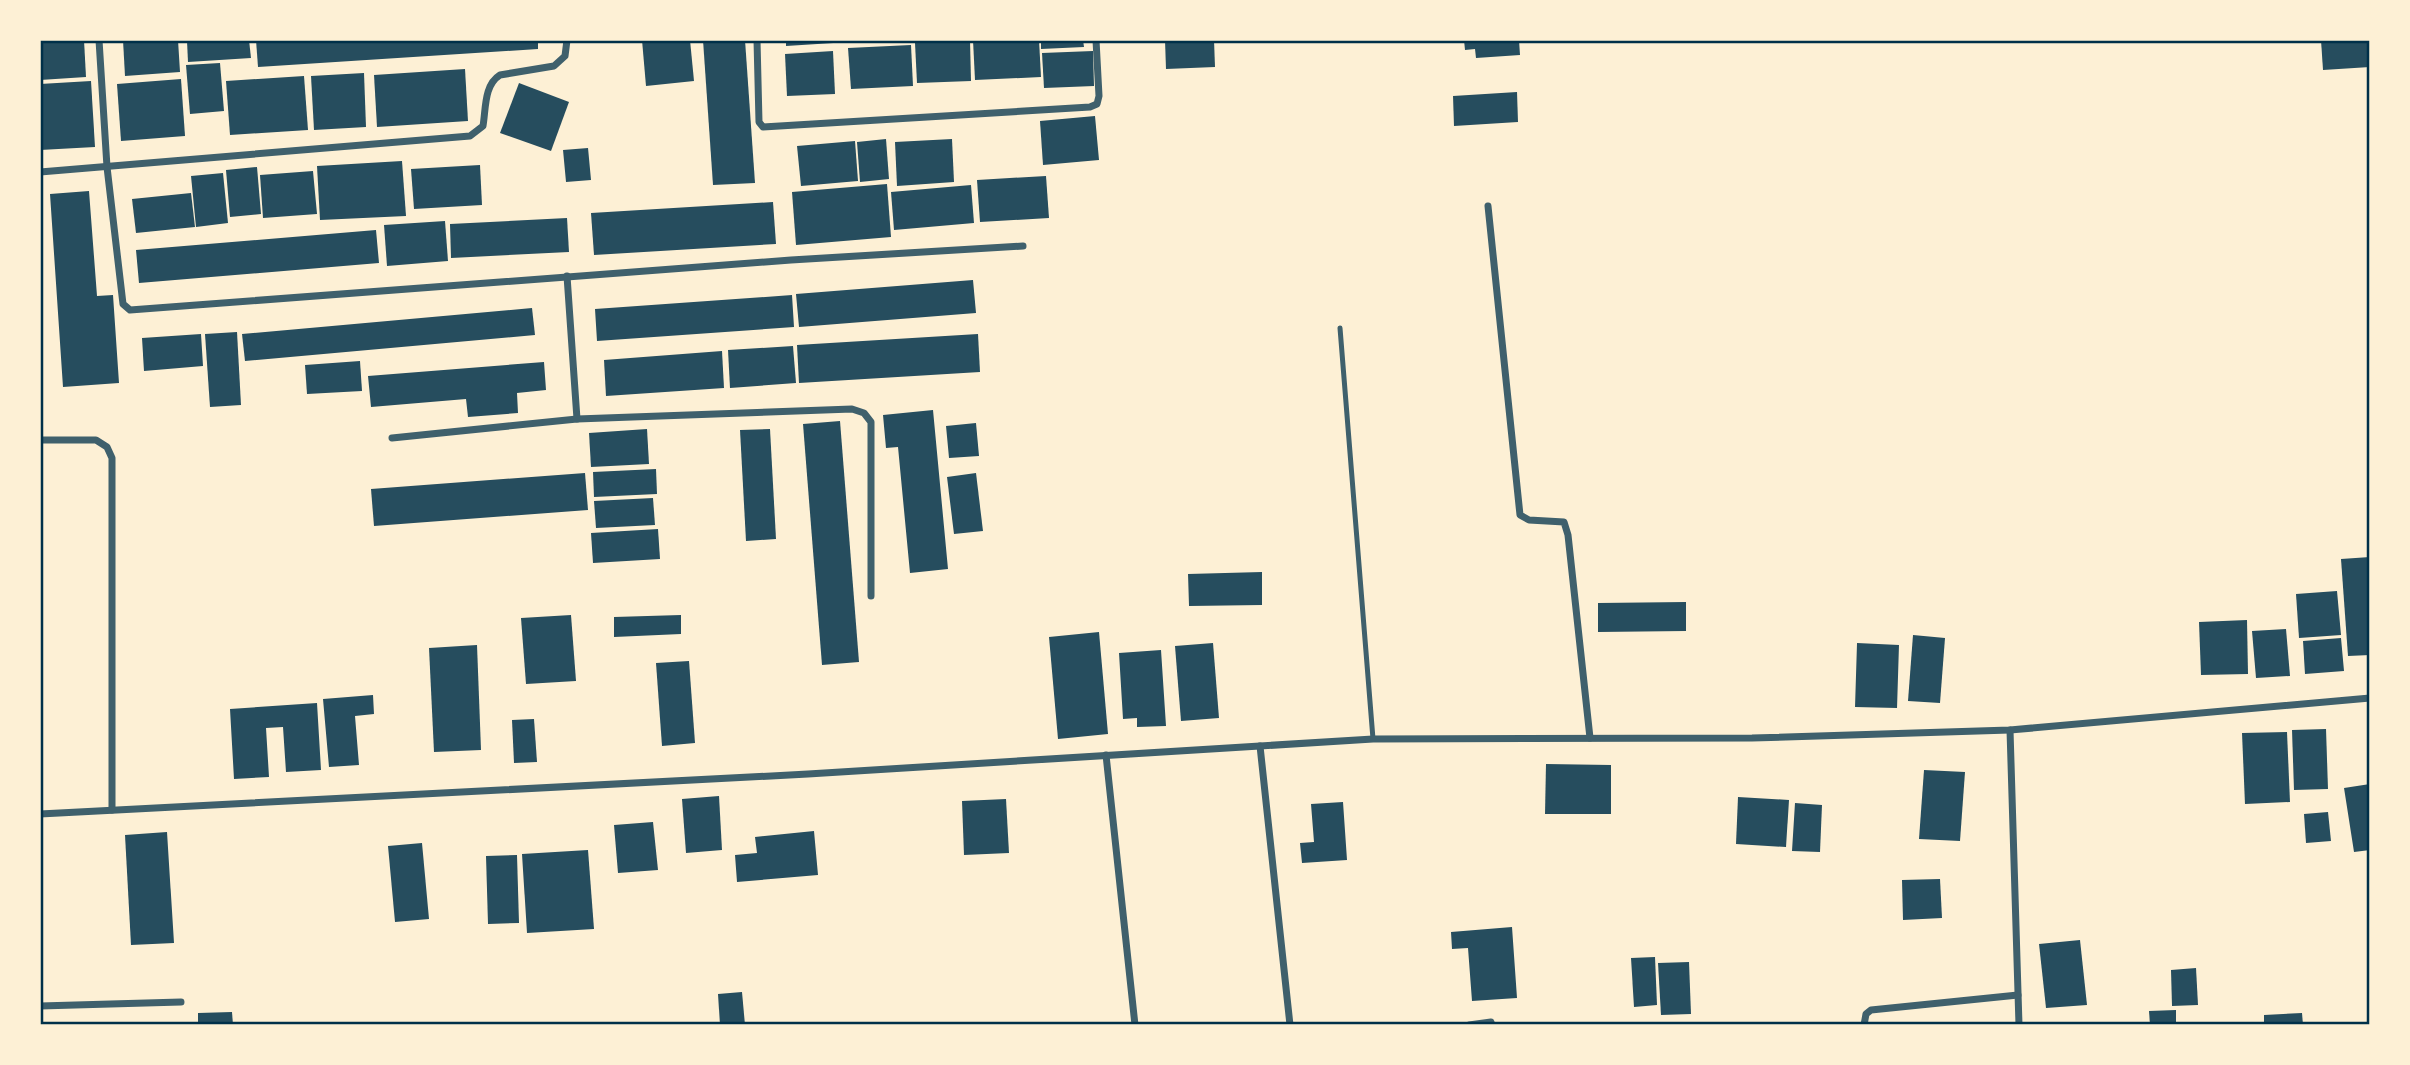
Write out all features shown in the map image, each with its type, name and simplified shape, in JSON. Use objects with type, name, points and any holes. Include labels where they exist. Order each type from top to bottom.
[{"type":"street","points":[[99,40],[107,167],[123,304],[130,310],[567,276],[1023,246]]},
{"type":"street","points":[[40,172],[470,136],[483,126],[489,84],[495,78],[554,66],[565,56],[567,40]]},
{"type":"street","points":[[757,40],[759,122],[763,127],[1090,107],[1097,104],[1099,96],[1096,40]]},
{"type":"street","points":[[1488,206],[1520,515],[1529,520],[1564,522],[1568,535],[1590,738]]},
{"type":"street","points":[[567,276],[577,419]]},
{"type":"street","points":[[392,438],[577,419],[852,409],[864,413],[871,422],[871,596]]},
{"type":"street","points":[[40,440],[96,440],[107,447],[112,458],[112,810]]},
{"type":"street","points":[[40,814],[794,775],[1373,739],[1752,738],[2010,730],[2370,698]]},
{"type":"street","points":[[2010,730],[2019,1025]]},
{"type":"street","points":[[1259,746],[1290,1025]]},
{"type":"street","points":[[1106,755],[1135,1025]]},
{"type":"street","points":[[1864,1025],[1866,1014],[1871,1010],[2018,995]]},
{"type":"street","points":[[40,1006],[181,1002]]},
{"type":"street","points":[[1468,1025],[1491,1022],[1492,1025]]},
{"type":"lane","points":[[1340,328],[1373,739]]},
{"type":"building","points":[[40,40],[84,40],[86,77],[40,80]]},
{"type":"building","points":[[123,40],[178,40],[180,72],[125,76]]},
{"type":"building","points":[[249,40],[251,58],[188,62],[187,41]]},
{"type":"building","points":[[256,40],[538,40],[538,49],[258,67]]},
{"type":"building","points":[[642,40],[690,40],[694,81],[646,86]]},
{"type":"building","points":[[703,40],[745,40],[755,183],[713,185]]},
{"type":"building","points":[[786,40],[849,40],[849,42],[786,46]]},
{"type":"building","points":[[970,40],[971,81],[917,83],[915,43]]},
{"type":"building","points":[[973,40],[1039,40],[1041,77],[975,80]]},
{"type":"building","points":[[1041,40],[1083,40],[1084,47],[1041,49]]},
{"type":"building","points":[[1165,40],[1214,40],[1215,67],[1166,69]]},
{"type":"building","points":[[1464,40],[1519,40],[1520,55],[1476,58],[1475,49],[1465,50]]},
{"type":"building","points":[[2321,40],[2370,40],[2370,67],[2323,70]]},
{"type":"building","points":[[911,45],[913,86],[851,89],[848,48]]},
{"type":"building","points":[[833,51],[835,94],[787,96],[785,54]]},
{"type":"building","points":[[1093,51],[1094,86],[1044,88],[1042,53]]},
{"type":"building","points":[[220,63],[224,111],[190,114],[186,65]]},
{"type":"building","points":[[465,69],[468,121],[377,127],[374,75]]},
{"type":"building","points":[[364,73],[366,127],[314,130],[311,76]]},
{"type":"building","points":[[304,76],[308,130],[230,135],[226,81]]},
{"type":"building","points":[[181,79],[185,136],[121,141],[117,84]]},
{"type":"building","points":[[91,81],[95,147],[40,150],[40,84]]},
{"type":"building","points":[[519,83],[569,102],[551,151],[500,133]]},
{"type":"building","points":[[1517,92],[1518,122],[1454,126],[1453,96]]},
{"type":"building","points":[[1095,116],[1099,160],[1043,165],[1040,121]]},
{"type":"building","points":[[886,139],[889,179],[860,182],[857,142]]},
{"type":"building","points":[[952,139],[954,182],[897,186],[895,142]]},
{"type":"building","points":[[855,141],[858,181],[801,186],[797,146]]},
{"type":"building","points":[[588,148],[591,180],[566,182],[563,150]]},
{"type":"building","points":[[402,161],[406,216],[320,220],[317,166]]},
{"type":"building","points":[[480,165],[482,205],[414,209],[411,169]]},
{"type":"building","points":[[257,167],[261,214],[230,217],[226,170]]},
{"type":"building","points":[[313,171],[317,214],[263,218],[260,175]]},
{"type":"building","points":[[223,173],[228,223],[196,227],[191,176]]},
{"type":"building","points":[[1046,176],[1049,218],[980,222],[977,180]]},
{"type":"building","points":[[887,184],[891,237],[796,245],[792,192]]},
{"type":"building","points":[[971,185],[974,223],[894,230],[891,192]]},
{"type":"building","points":[[89,191],[97,296],[113,295],[119,383],[63,387],[50,194]]},
{"type":"building","points":[[191,193],[195,227],[136,233],[132,199]]},
{"type":"building","points":[[773,202],[776,244],[594,255],[591,213]]},
{"type":"building","points":[[567,218],[569,252],[451,258],[450,224]]},
{"type":"building","points":[[445,221],[448,261],[387,266],[384,225]]},
{"type":"building","points":[[376,230],[379,263],[139,283],[136,250]]},
{"type":"building","points":[[973,280],[976,313],[799,327],[796,294]]},
{"type":"building","points":[[792,295],[794,327],[597,341],[595,309]]},
{"type":"building","points":[[532,308],[535,335],[245,361],[242,334]]},
{"type":"building","points":[[237,332],[241,405],[210,407],[205,334]]},
{"type":"building","points":[[201,334],[203,366],[144,371],[142,338]]},
{"type":"building","points":[[978,334],[980,372],[799,383],[797,345]]},
{"type":"building","points":[[793,346],[796,383],[730,388],[728,350]]},
{"type":"building","points":[[722,351],[724,388],[606,396],[604,360]]},
{"type":"building","points":[[360,361],[362,391],[307,394],[305,365]]},
{"type":"building","points":[[544,362],[546,390],[517,393],[518,413],[468,417],[466,399],[371,407],[368,376]]},
{"type":"building","points":[[933,410],[948,569],[910,573],[898,447],[886,448],[883,415]]},
{"type":"building","points":[[840,421],[859,662],[822,665],[803,424]]},
{"type":"building","points":[[976,423],[979,456],[949,458],[946,426]]},
{"type":"building","points":[[647,429],[649,464],[591,467],[589,433]]},
{"type":"building","points":[[770,429],[776,539],[746,541],[740,430]]},
{"type":"building","points":[[656,469],[657,494],[594,497],[593,472]]},
{"type":"building","points":[[585,473],[588,510],[374,526],[371,489]]},
{"type":"building","points":[[976,473],[983,531],[954,534],[947,477]]},
{"type":"building","points":[[653,498],[655,525],[596,528],[594,501]]},
{"type":"building","points":[[658,529],[660,559],[593,563],[591,533]]},
{"type":"building","points":[[2370,557],[2370,655],[2348,656],[2341,559]]},
{"type":"building","points":[[1262,572],[1262,605],[1189,606],[1188,574]]},
{"type":"building","points":[[2337,591],[2341,635],[2299,638],[2296,594]]},
{"type":"building","points":[[1686,602],[1686,631],[1598,632],[1598,603]]},
{"type":"building","points":[[571,615],[576,681],[526,684],[521,618]]},
{"type":"building","points":[[681,615],[681,634],[614,637],[614,617]]},
{"type":"building","points":[[2247,620],[2248,674],[2201,675],[2199,622]]},
{"type":"building","points":[[2286,629],[2290,676],[2256,678],[2252,631]]},
{"type":"building","points":[[1099,632],[1108,734],[1058,739],[1049,637]]},
{"type":"building","points":[[1913,635],[1945,638],[1940,703],[1908,701]]},
{"type":"building","points":[[2341,638],[2344,671],[2305,674],[2303,641]]},
{"type":"building","points":[[1213,643],[1219,718],[1181,721],[1175,646]]},
{"type":"building","points":[[1857,643],[1899,645],[1897,708],[1855,707]]},
{"type":"building","points":[[477,645],[481,750],[434,752],[429,648]]},
{"type":"building","points":[[1161,650],[1166,726],[1137,727],[1137,718],[1123,719],[1119,653]]},
{"type":"building","points":[[689,661],[695,743],[662,746],[656,663]]},
{"type":"building","points":[[373,695],[374,714],[355,716],[359,765],[329,767],[323,699]]},
{"type":"building","points":[[317,703],[321,770],[286,772],[283,727],[266,728],[269,777],[234,779],[230,709]]},
{"type":"building","points":[[534,719],[537,762],[514,763],[512,720]]},
{"type":"building","points":[[2326,729],[2328,789],[2294,790],[2292,730]]},
{"type":"building","points":[[2287,732],[2290,802],[2245,804],[2242,733]]},
{"type":"building","points":[[1546,764],[1611,765],[1611,814],[1545,814]]},
{"type":"building","points":[[1924,770],[1965,772],[1960,841],[1919,839]]},
{"type":"building","points":[[2370,784],[2370,850],[2354,852],[2344,788]]},
{"type":"building","points":[[719,796],[722,850],[686,853],[682,799]]},
{"type":"building","points":[[1738,797],[1789,800],[1786,847],[1736,844]]},
{"type":"building","points":[[1006,799],[1009,853],[964,855],[962,801]]},
{"type":"building","points":[[1343,802],[1347,860],[1302,863],[1300,843],[1314,842],[1311,804]]},
{"type":"building","points":[[1795,803],[1822,805],[1820,852],[1792,851]]},
{"type":"building","points":[[2328,812],[2331,841],[2306,843],[2304,814]]},
{"type":"building","points":[[653,822],[658,870],[618,873],[614,825]]},
{"type":"building","points":[[814,831],[818,875],[737,882],[735,855],[757,853],[755,837]]},
{"type":"building","points":[[167,832],[174,943],[131,945],[125,835]]},
{"type":"building","points":[[422,843],[429,919],[395,922],[388,846]]},
{"type":"building","points":[[588,850],[594,929],[527,933],[522,854]]},
{"type":"building","points":[[517,855],[519,923],[488,924],[486,856]]},
{"type":"building","points":[[1940,879],[1942,918],[1903,920],[1902,880]]},
{"type":"building","points":[[1512,927],[1517,998],[1472,1001],[1468,948],[1452,949],[1451,932]]},
{"type":"building","points":[[2080,940],[2087,1005],[2046,1008],[2039,944]]},
{"type":"building","points":[[1655,957],[1657,1005],[1634,1007],[1631,958]]},
{"type":"building","points":[[1689,962],[1691,1014],[1661,1015],[1658,963]]},
{"type":"building","points":[[2196,968],[2198,1005],[2172,1006],[2171,970]]},
{"type":"building","points":[[742,992],[745,1025],[720,1025],[718,994]]},
{"type":"building","points":[[2176,1010],[2176,1025],[2150,1025],[2149,1011]]},
{"type":"building","points":[[232,1012],[233,1025],[198,1025],[198,1013]]},
{"type":"building","points":[[2302,1013],[2303,1025],[2264,1025],[2264,1015]]}]
